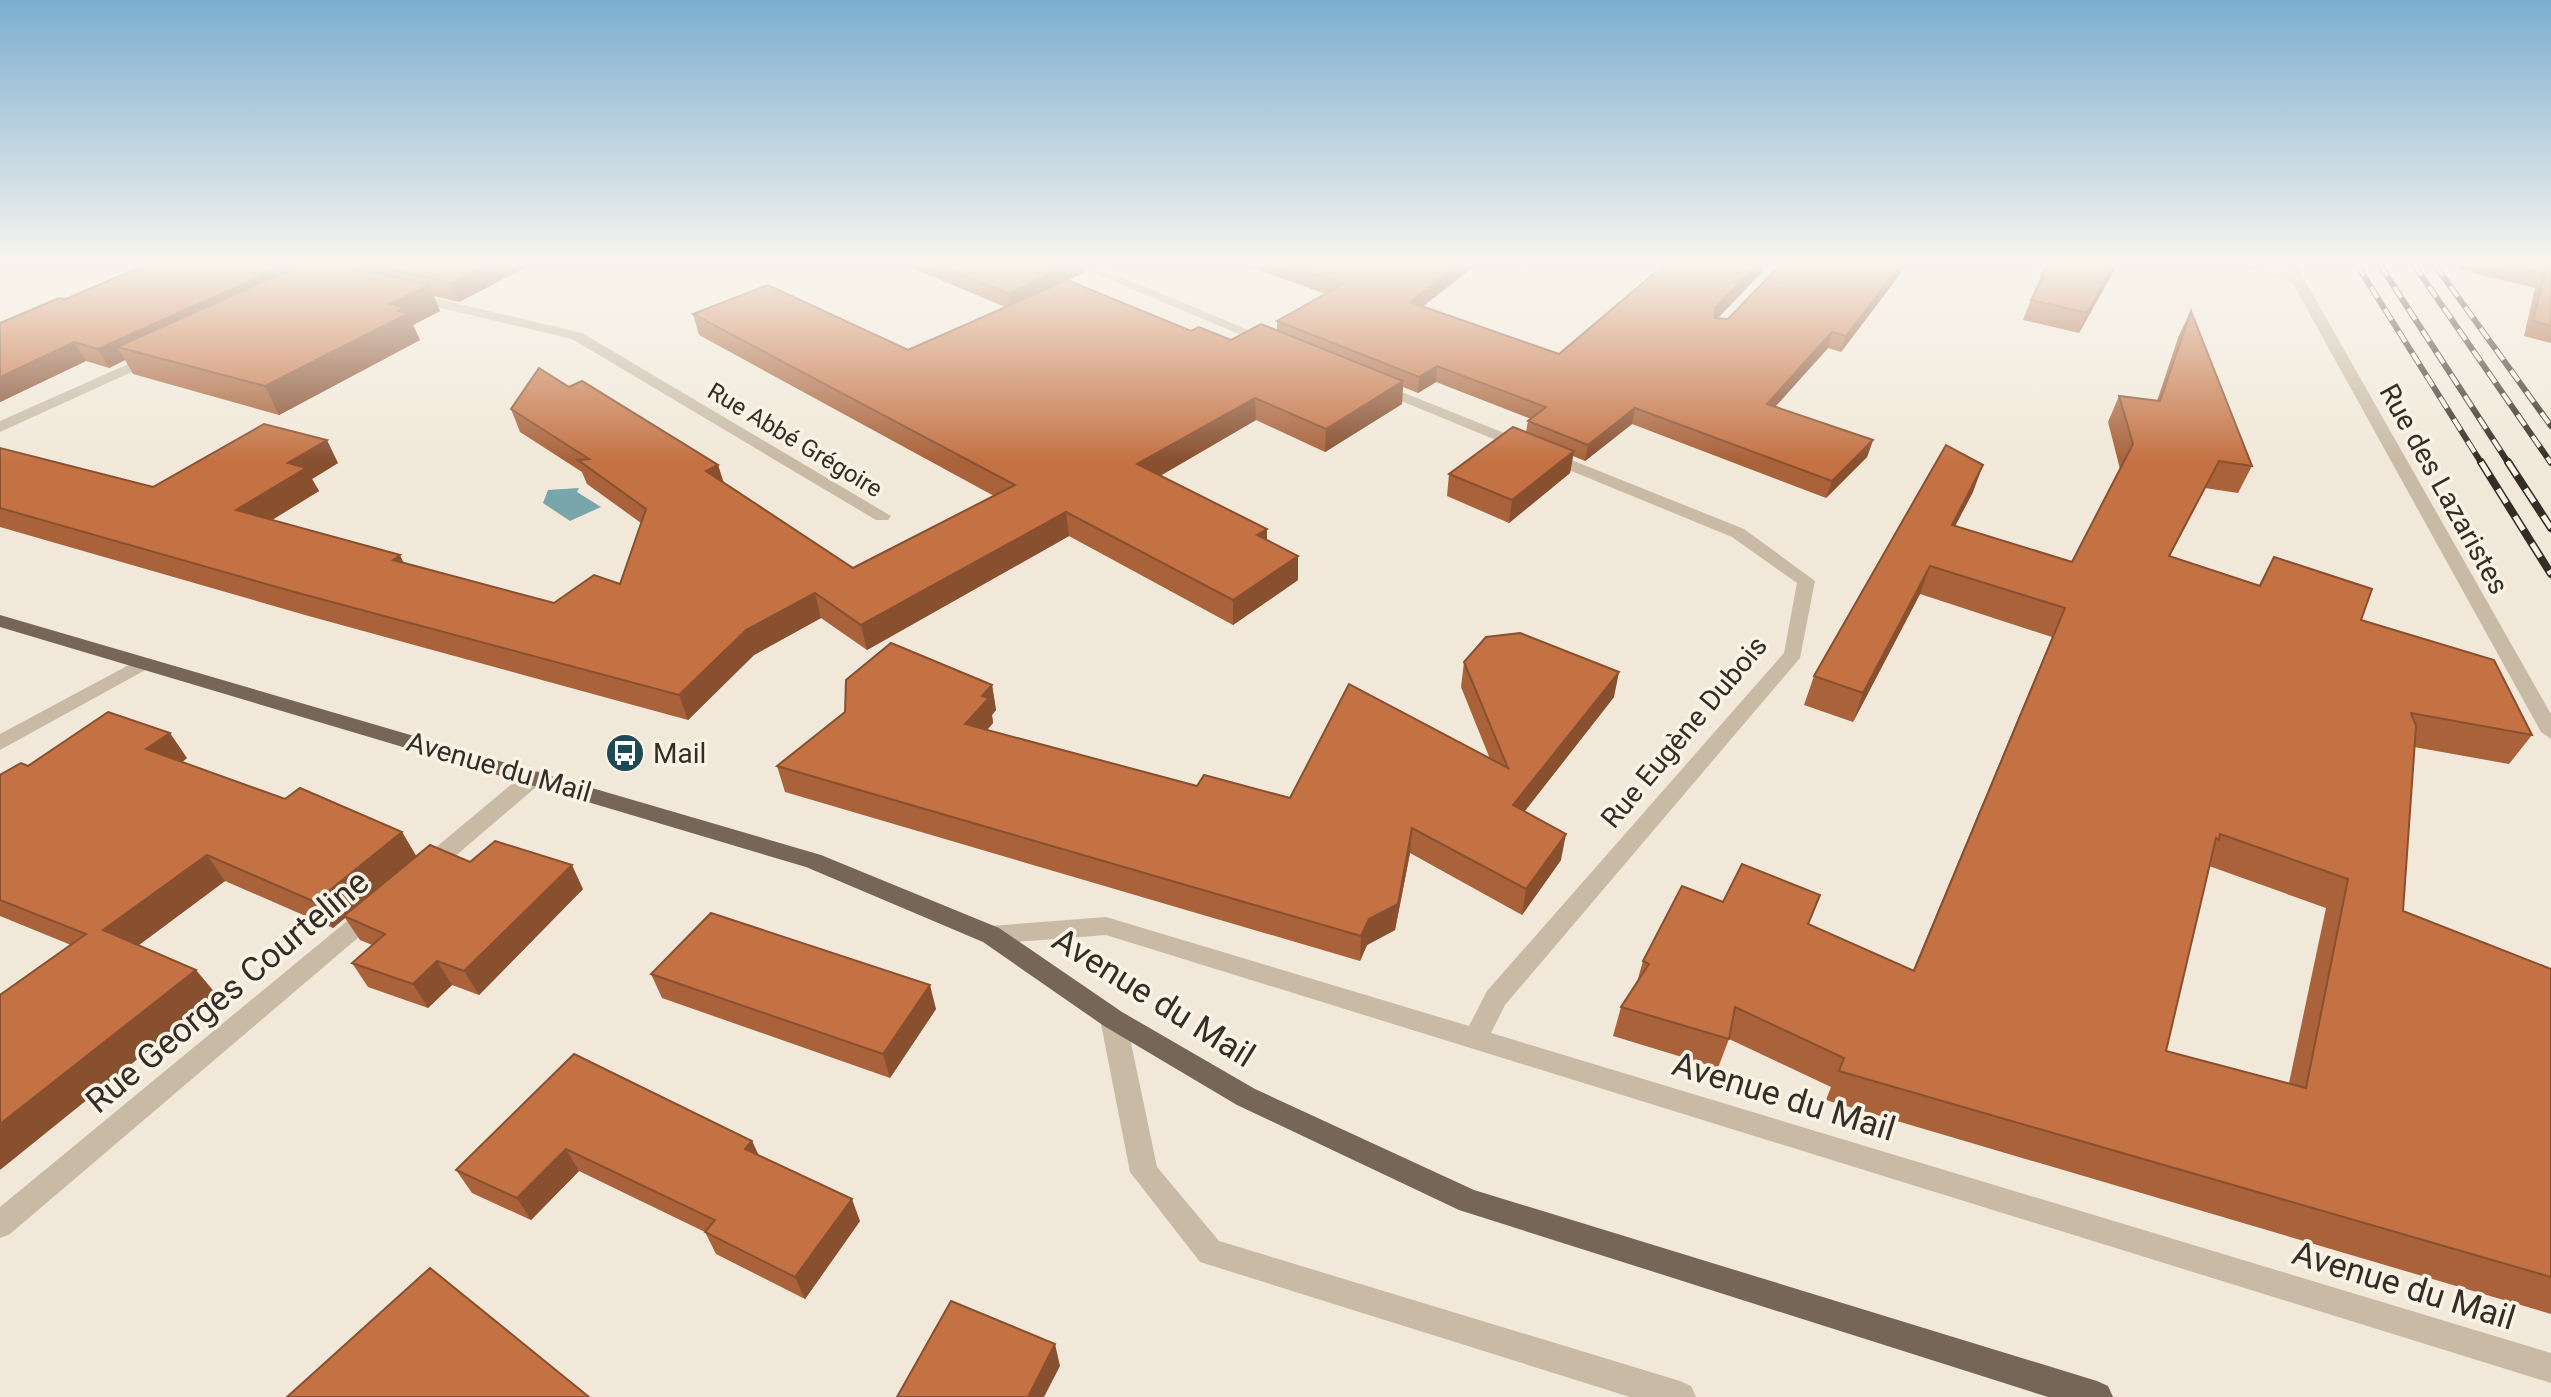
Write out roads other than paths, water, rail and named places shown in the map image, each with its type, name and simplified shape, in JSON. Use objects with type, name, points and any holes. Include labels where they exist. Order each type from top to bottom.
[{"type":"main road","name":"Avenue du Mail","points":[[0,621],[813,861],[991,935],[1113,1019],[1246,1097],[1469,1201],[2097,1397]]},
{"type":"street","name":"Rue Abbé Grégoire","points":[[552,330],[577,336],[882,516]]},
{"type":"street","points":[[1241,330],[1285,348]]},
{"type":"street","name":"Rue des Lazaristes","points":[[2326,330],[2551,732]]},
{"type":"street","points":[[0,427],[170,349]]},
{"type":"street","name":"Rue Eugène Dubois","points":[[1357,378],[1738,533],[1806,581],[1793,654],[1496,998],[1474,1041]]},
{"type":"street","points":[[0,743],[142,664]]},
{"type":"street","name":"Rue Georges Courteline","points":[[0,1225],[534,777]]},
{"type":"street","name":"Avenue du Mail","points":[[991,935],[1106,926],[2551,1368]]},
{"type":"street","points":[[1113,1019],[1144,1172],[1210,1252],[1680,1397]]},
{"type":"water","points":[[579,488],[577,492],[601,507],[570,521],[543,503],[548,490]]},
{"type":"railway","points":[[2398,330],[2482,464]]},
{"type":"railway","points":[[2422,330],[2509,464]]},
{"type":"railway","points":[[2459,330],[2551,463]]},
{"type":"railway","points":[[2482,330],[2551,426]]},
{"type":"railway","points":[[2481,462],[2551,574]]},
{"type":"railway","points":[[2508,462],[2551,528]]},
{"type":"place","name":"Mail","points":[[625,753]]}]
